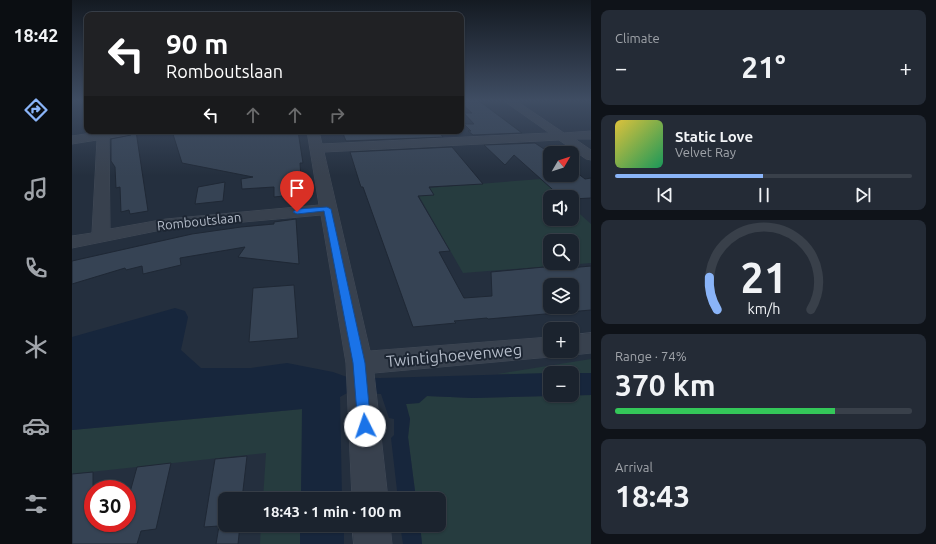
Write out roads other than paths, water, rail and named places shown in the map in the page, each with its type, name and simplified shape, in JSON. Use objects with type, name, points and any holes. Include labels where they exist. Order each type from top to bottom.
[{"type":"street","points":[[546,125],[591,156]]},
{"type":"street","points":[[72,140],[113,134]]},
{"type":"street","points":[[369,492],[361,378],[327,209],[315,139],[591,135]]},
{"type":"street","points":[[101,235],[103,136]]},
{"type":"street","name":"Romboutslaan","points":[[72,242],[101,235],[166,224],[327,209]]},
{"type":"street","points":[[579,344],[591,343]]},
{"type":"street","name":"Twintighoevenweg","points":[[361,378],[543,348]]},
{"type":"street","points":[[372,532],[373,544]]},
{"type":"water","points":[[175,308],[185,311],[188,317],[181,350],[201,368],[251,368],[287,363],[333,372],[347,377],[380,378],[543,373],[543,396],[473,398],[427,396],[419,403],[406,404],[410,419],[408,437],[415,492],[397,492],[391,438],[394,435],[394,419],[389,418],[381,394],[349,392],[340,397],[342,492],[301,492],[302,409],[72,430],[72,337]]},
{"type":"water","points":[[579,373],[591,373],[591,395],[579,395]]},
{"type":"water","points":[[300,532],[344,532],[344,544],[300,544]]},
{"type":"water","points":[[401,532],[421,532],[422,544],[403,544]]}]
